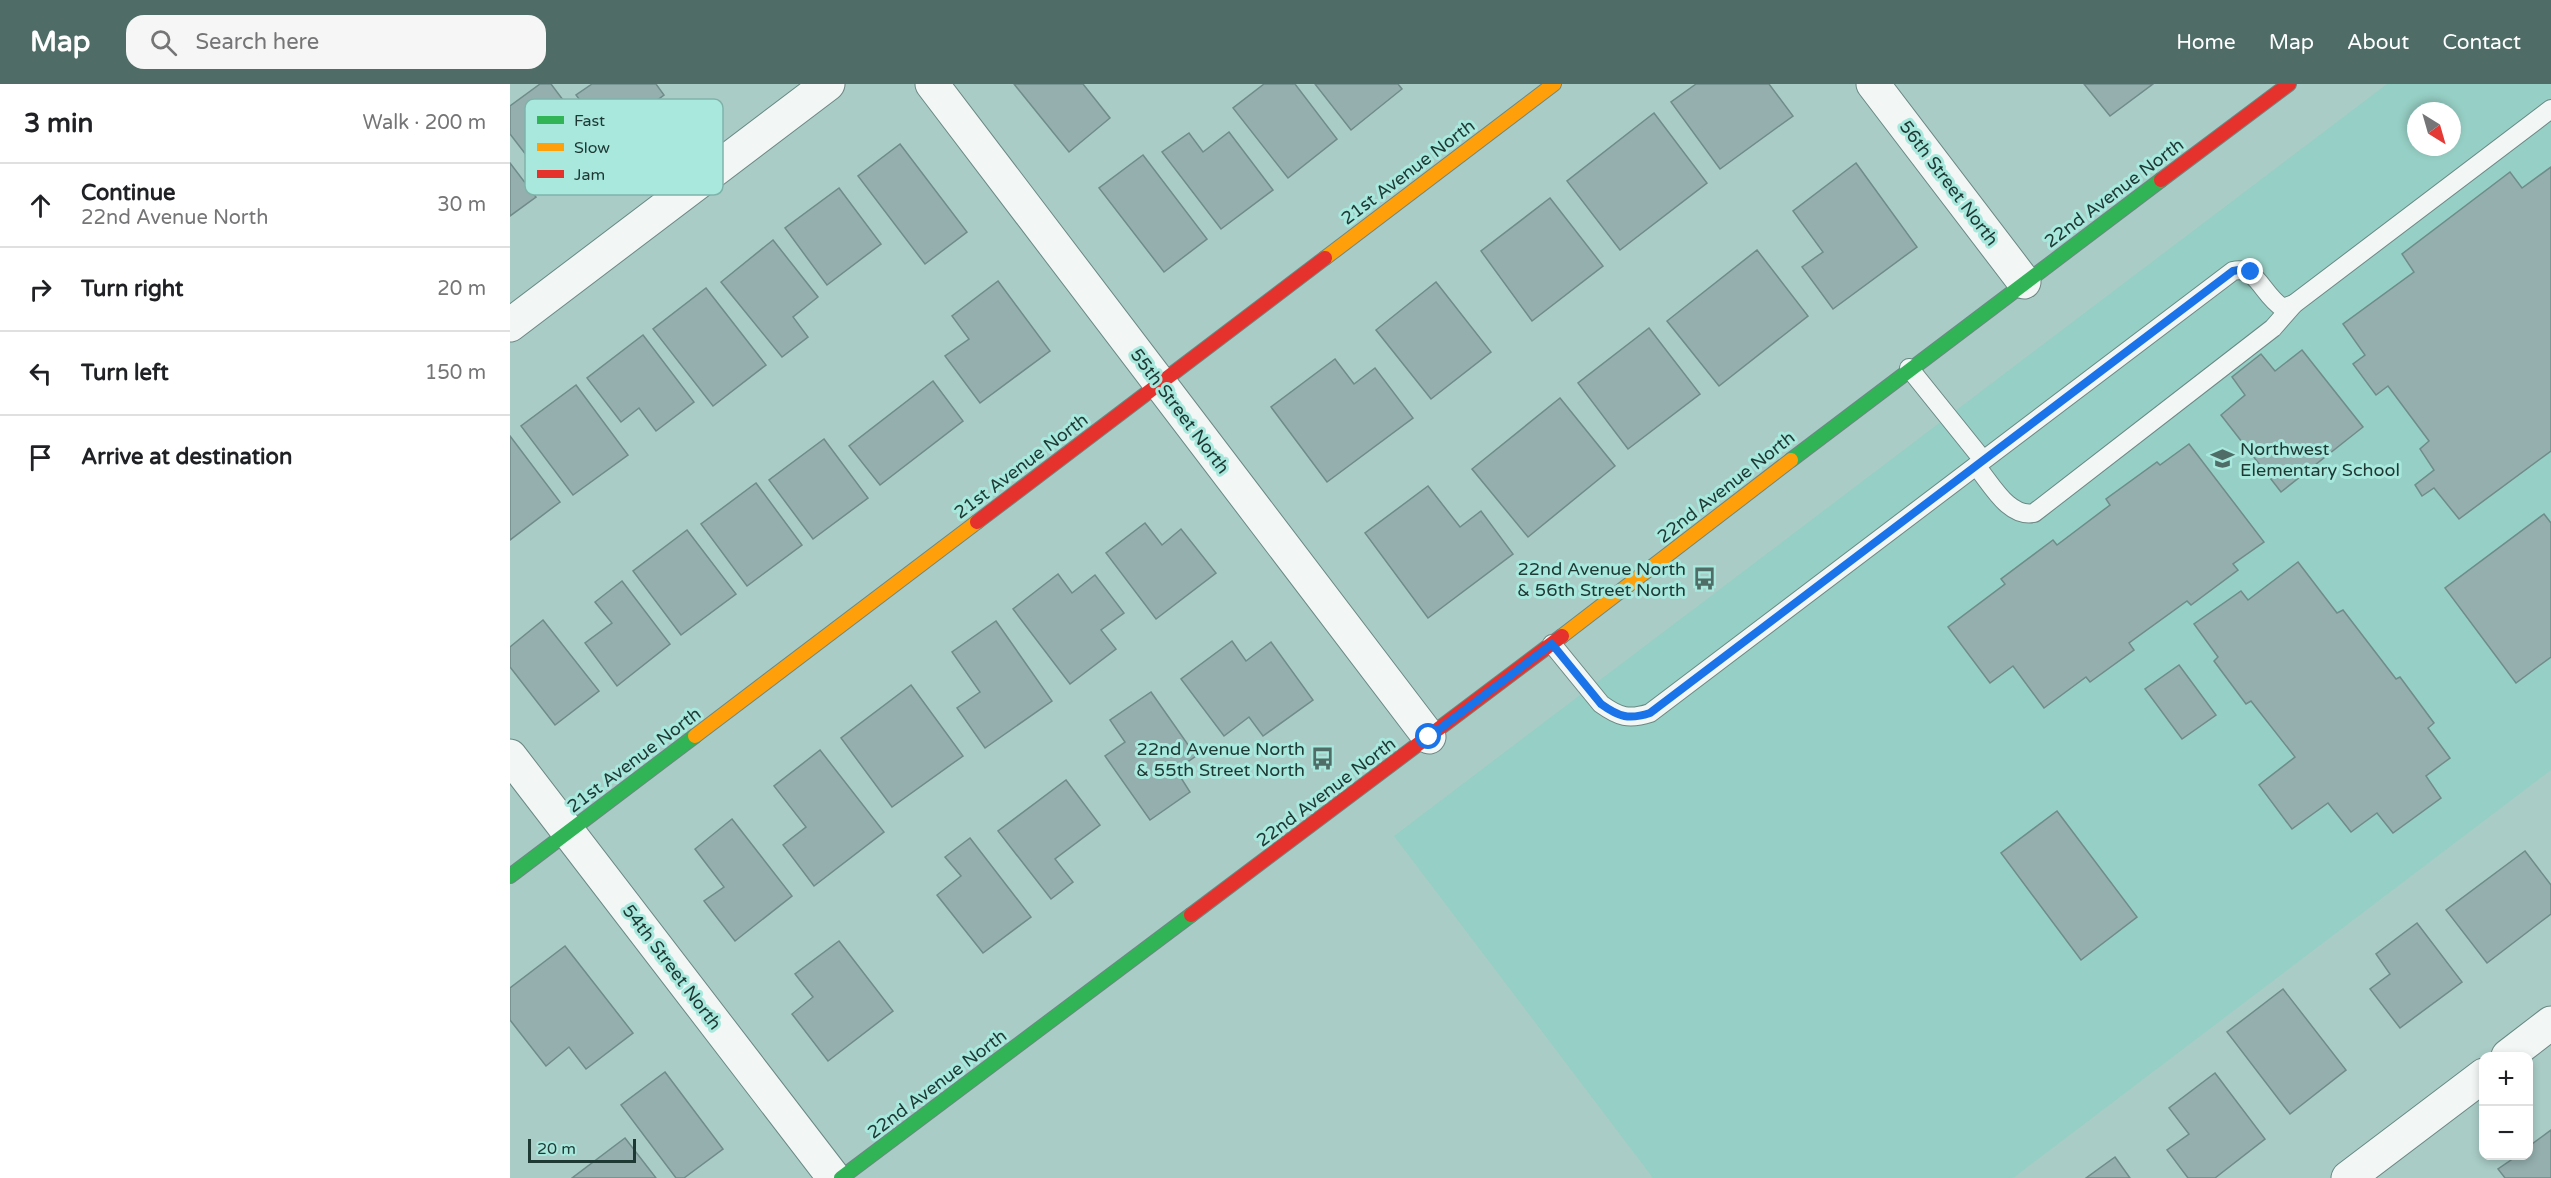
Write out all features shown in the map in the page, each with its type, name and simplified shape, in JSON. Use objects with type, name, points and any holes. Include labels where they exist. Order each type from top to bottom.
[{"type":"main road","name":"21st Avenue North","points":[[510,876],[1554,84]]},
{"type":"main road","name":"22nd Avenue North","points":[[841,1178],[1429,737],[1909,368],[2289,84]]},
{"type":"street","points":[[723,164],[828,84]]},
{"type":"street","name":"55th Street North","points":[[932,84],[1429,737]]},
{"type":"street","name":"56th Street North","points":[[1873,84],[2024,282]]},
{"type":"street","points":[[510,325],[682,195]]},
{"type":"street","name":"54th Street North","points":[[510,756],[834,1178]]},
{"type":"street","points":[[2513,1052],[2551,1023]]},
{"type":"street","points":[[2348,1178],[2479,1079]]},
{"type":"lane","points":[[1909,368],[2014,511],[2024,515],[2034,513],[2273,328],[2294,304],[2551,109]]},
{"type":"lane","points":[[1552,644],[1601,704],[1622,717],[1634,718],[1650,713],[2233,271],[2244,269],[2251,272],[2274,302],[2283,308],[2294,304]]},
{"type":"shaded area","name":"Northwest Elementary School","points":[[2387,84],[2551,84],[2551,770],[2013,1178],[1653,1178],[1394,836]]},
{"type":"building","points":[[540,84],[551,84],[562,99],[525,99],[525,154],[510,134],[510,106]]},
{"type":"building","points":[[592,84],[656,84],[664,95],[659,99],[579,99],[576,95]]},
{"type":"building","points":[[1014,84],[1083,84],[1110,118],[1069,152]]},
{"type":"building","points":[[1264,84],[1295,84],[1337,139],[1288,178],[1233,108]]},
{"type":"building","points":[[1315,84],[1398,84],[1402,89],[1351,130]]},
{"type":"building","points":[[1696,84],[1769,84],[1793,116],[1720,169],[1671,102]]},
{"type":"building","points":[[2084,84],[2153,84],[2110,116]]},
{"type":"building","points":[[1654,113],[1707,183],[1620,250],[1567,181]]},
{"type":"building","points":[[1229,132],[1273,190],[1221,229],[1162,152],[1189,133],[1203,152]]},
{"type":"building","points":[[900,144],[967,232],[925,264],[858,176]]},
{"type":"building","points":[[1143,155],[1207,239],[1164,272],[1099,188]]},
{"type":"building","points":[[510,163],[525,183],[525,195],[536,197],[510,216]]},
{"type":"building","points":[[1856,163],[1917,247],[1833,309],[1802,267],[1823,252],[1793,211]]},
{"type":"building","points":[[2551,167],[2551,451],[2459,519],[2434,488],[2422,496],[2415,485],[2434,470],[2420,449],[2429,441],[2388,386],[2376,395],[2353,364],[2365,355],[2343,324],[2414,272],[2402,254],[2510,172],[2522,188]]},
{"type":"building","points":[[839,188],[881,244],[827,285],[785,228]]},
{"type":"building","points":[[1550,198],[1603,266],[1532,321],[1481,251]]},
{"type":"building","points":[[773,240],[818,297],[793,317],[808,337],[782,357],[721,282]]},
{"type":"building","points":[[1757,250],[1808,316],[1719,386],[1667,321]]},
{"type":"building","points":[[998,281],[1050,351],[980,403],[945,356],[969,339],[952,316]]},
{"type":"building","points":[[1436,282],[1491,352],[1431,399],[1376,330]]},
{"type":"building","points":[[706,288],[766,365],[713,406],[653,329]]},
{"type":"building","points":[[1649,328],[1700,394],[1628,449],[1578,383]]},
{"type":"building","points":[[643,335],[694,402],[656,431],[639,408],[621,422],[587,378]]},
{"type":"building","points":[[2302,350],[2363,427],[2281,492],[2221,415],[2245,395],[2232,377],[2261,354],[2275,371]]},
{"type":"building","points":[[1335,359],[1354,384],[1375,368],[1413,418],[1327,482],[1271,407]]},
{"type":"building","points":[[933,381],[963,421],[880,485],[849,446]]},
{"type":"building","points":[[576,385],[628,455],[573,495],[521,426]]},
{"type":"building","points":[[1560,398],[1615,466],[1528,537],[1472,469]]},
{"type":"building","points":[[510,436],[560,502],[510,540]]},
{"type":"building","points":[[824,439],[868,498],[813,539],[769,480]]},
{"type":"building","points":[[2189,444],[2264,542],[2233,564],[2238,570],[2191,605],[2187,601],[2129,643],[2134,650],[2090,682],[2086,677],[2044,708],[2013,666],[1990,683],[1948,627],[2005,584],[2001,579],[2053,540],[2057,545],[2110,505],[2106,499],[2157,462],[2160,465]]},
{"type":"building","points":[[756,483],[802,545],[747,586],[701,524]]},
{"type":"building","points":[[1428,486],[1460,527],[1481,511],[1513,554],[1428,618],[1365,533]]},
{"type":"building","points":[[2544,514],[2551,523],[2551,657],[2516,683],[2445,588]]},
{"type":"building","points":[[1145,523],[1162,545],[1181,529],[1216,573],[1156,619],[1106,553]]},
{"type":"building","points":[[687,530],[736,594],[681,635],[633,571]]},
{"type":"building","points":[[2298,562],[2337,613],[2343,610],[2396,679],[2400,677],[2434,723],[2428,728],[2450,758],[2426,776],[2441,798],[2393,833],[2377,813],[2351,832],[2328,803],[2292,829],[2259,785],[2295,757],[2251,701],[2246,704],[2214,661],[2218,657],[2194,624],[2241,591],[2248,600]]},
{"type":"building","points":[[1058,574],[1072,593],[1095,575],[1124,613],[1101,630],[1116,649],[1070,684],[1013,609]]},
{"type":"building","points":[[622,581],[670,644],[617,686],[585,643],[612,623],[595,602]]},
{"type":"building","points":[[543,620],[599,691],[555,725],[510,667],[510,647]]},
{"type":"building","points":[[996,621],[1052,701],[985,748],[957,708],[980,692],[952,652]]},
{"type":"building","points":[[1232,641],[1246,661],[1271,642],[1313,700],[1263,736],[1249,717],[1224,736],[1181,679]]},
{"type":"building","points":[[2179,665],[2216,715],[2182,739],[2145,689]]},
{"type":"building","points":[[911,685],[963,756],[892,807],[841,738]]},
{"type":"building","points":[[1151,692],[1196,756],[1176,770],[1190,792],[1150,820],[1105,756],[1125,742],[1110,720]]},
{"type":"building","points":[[820,750],[884,832],[814,886],[783,845],[806,827],[774,786]]},
{"type":"building","points":[[1066,780],[1100,825],[1055,859],[1073,882],[1051,899],[998,831]]},
{"type":"building","points":[[2057,811],[2137,917],[2081,960],[2001,853]]},
{"type":"building","points":[[732,819],[792,896],[735,941],[704,901],[724,887],[695,849]]},
{"type":"building","points":[[970,838],[1031,917],[983,953],[937,895],[961,876],[945,857]]},
{"type":"building","points":[[2525,851],[2551,885],[2551,914],[2487,963],[2446,910]]},
{"type":"building","points":[[2417,923],[2462,982],[2400,1028],[2370,989],[2390,974],[2376,954]]},
{"type":"building","points":[[839,941],[893,1011],[828,1061],[792,1014],[813,997],[795,974]]},
{"type":"building","points":[[565,946],[633,1033],[586,1069],[569,1047],[546,1066],[510,1020],[510,988]]},
{"type":"building","points":[[2283,989],[2346,1070],[2290,1114],[2227,1032]]},
{"type":"building","points":[[665,1072],[723,1149],[684,1178],[676,1178],[621,1105]]},
{"type":"building","points":[[2215,1073],[2265,1139],[2215,1178],[2188,1178],[2167,1150],[2189,1134],[2169,1108]]},
{"type":"building","points":[[2551,1130],[2551,1178],[2505,1178],[2498,1169],[2511,1160],[2533,1160],[2533,1143]]},
{"type":"building","points":[[625,1138],[656,1178],[572,1178]]},
{"type":"building","points":[[2115,1157],[2130,1178],[2086,1178]]},
{"type":"traffic: fast","points":[[1791,460],[2161,180]]},
{"type":"traffic: fast","points":[[510,876],[695,736]]},
{"type":"traffic: fast","points":[[841,1178],[1191,915]]},
{"type":"traffic: slow","points":[[1325,258],[1554,84]]},
{"type":"traffic: slow","points":[[1562,636],[1791,460]]},
{"type":"traffic: slow","points":[[695,736],[977,522]]},
{"type":"traffic: jam","points":[[2161,180],[2289,84]]},
{"type":"traffic: jam","points":[[977,522],[1325,258]]},
{"type":"traffic: jam","points":[[1191,915],[1562,636]]},
{"type":"place","name":"Northwest Elementary School","points":[[2222,459]]},
{"type":"place","name":"22nd Avenue North & 56th Street North","points":[[1704,579]]},
{"type":"place","name":"22nd Avenue North & 55th Street North","points":[[1323,759]]},
{"type":"route","points":[[1429,737],[1552,644],[1601,704],[1622,717],[1634,718],[1650,713],[2233,271],[2244,269],[2251,272]]}]
